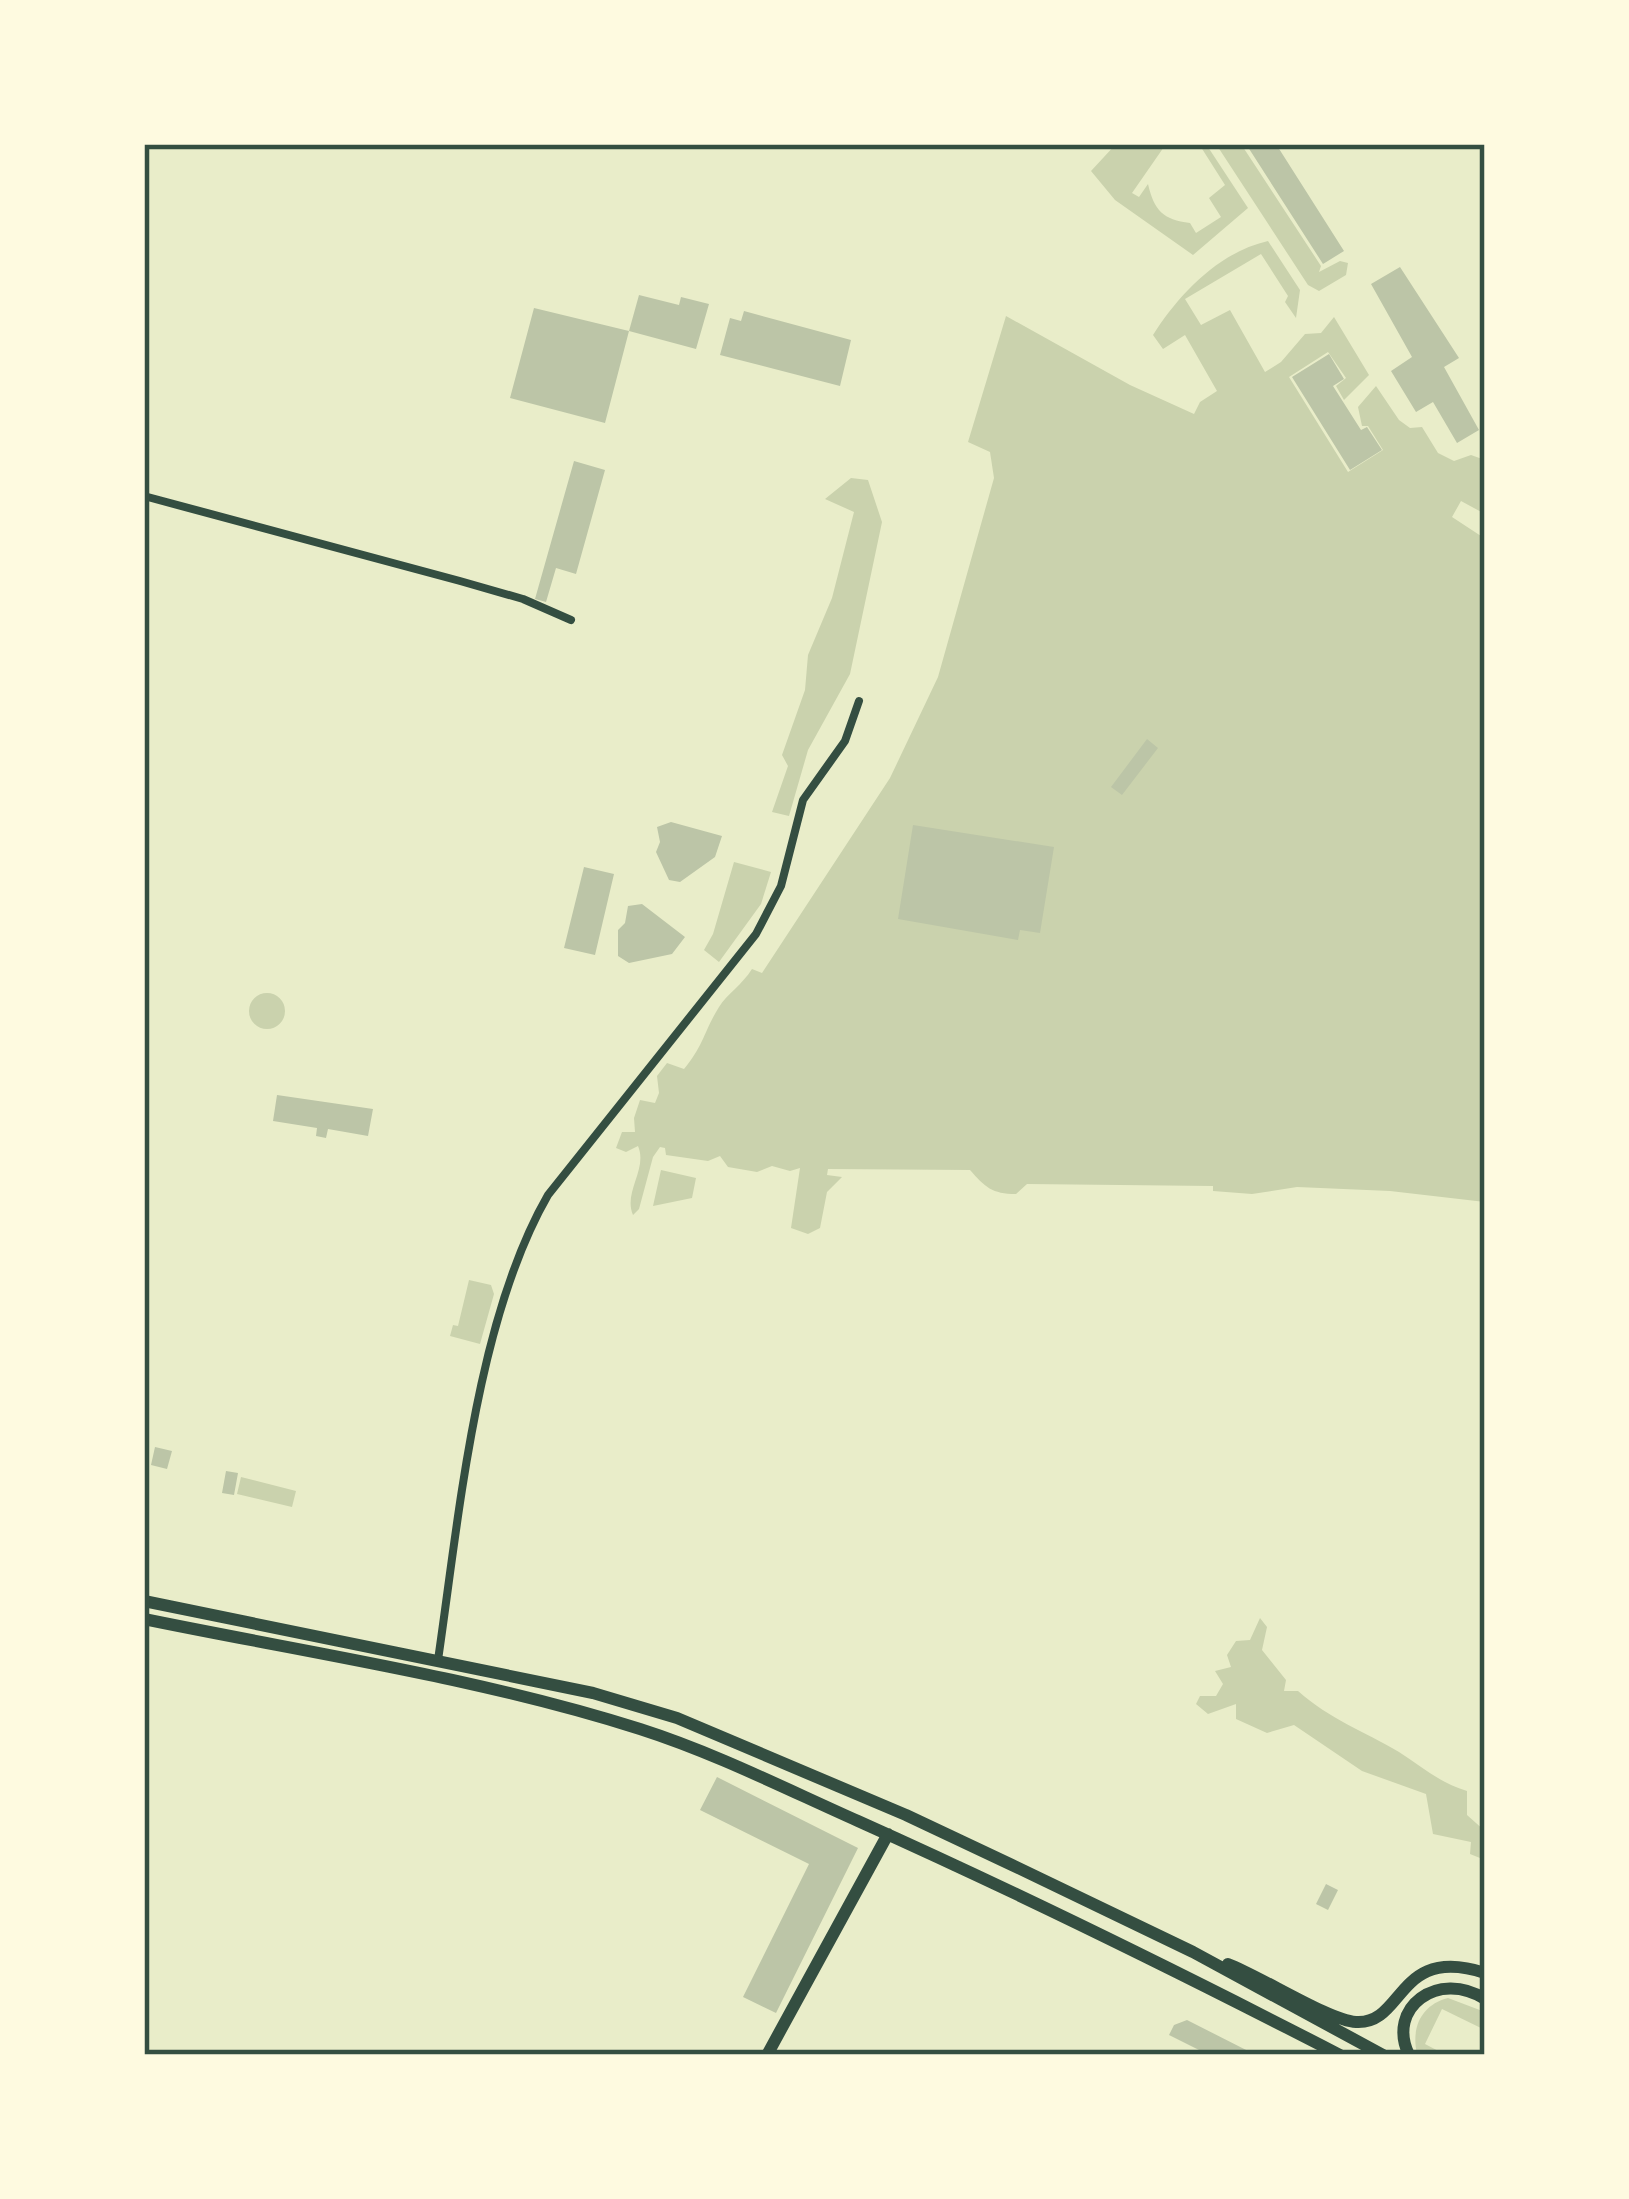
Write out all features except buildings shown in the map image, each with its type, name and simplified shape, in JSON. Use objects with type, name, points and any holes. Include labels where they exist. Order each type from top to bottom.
[{"type":"main road","points":[[144,1601],[593,1693],[676,1718],[906,1815],[1192,1952],[1383,2055]]},
{"type":"main road","points":[[144,1619],[439,1679],[640,1729],[888,1834],[1182,1972],[1340,2055]]},
{"type":"main road","points":[[767,2055],[888,1834]]},
{"type":"main road","points":[[1192,1952],[1254,1973],[1341,2019],[1361,2023],[1374,2019],[1403,1987],[1434,1967],[1485,1973]]},
{"type":"main road","points":[[1409,2055],[1403,2028],[1419,2000],[1442,1987],[1468,1988],[1485,1999]]},
{"type":"street","points":[[144,496],[460,580],[571,620]]},
{"type":"street","points":[[438,1660],[476,1424],[508,1282],[526,1233],[548,1195],[756,934],[781,886],[803,800],[845,741],[859,701]]},
{"type":"green space","points":[[1116,144],[1166,144],[1132,193],[1139,197],[1148,184],[1161,212],[1190,223],[1196,233],[1221,217],[1209,198],[1225,185],[1199,144],[1206,144],[1248,208],[1193,255],[1115,200],[1091,171]]},
{"type":"green space","points":[[1216,144],[1241,144],[1321,266],[1319,272],[1340,261],[1348,263],[1346,275],[1319,291],[1308,285]]},
{"type":"green space","points":[[1268,241],[1300,290],[1296,318],[1261,254],[1185,299],[1201,325],[1230,310],[1265,372],[1281,362],[1305,334],[1321,333],[1334,317],[1369,375],[1344,400],[1336,386],[1346,378],[1328,352],[1289,377],[1348,472],[1383,450],[1368,426],[1362,426],[1358,407],[1376,386],[1399,420],[1410,428],[1422,427],[1438,453],[1454,461],[1471,455],[1485,460],[1485,514],[1461,501],[1452,517],[1481,536],[1485,547],[1485,1202],[1297,1187],[1252,1194],[1213,1191],[1213,1186],[1027,1184],[1016,1194],[1008,1194],[990,1188],[970,1170],[828,1169],[827,1175],[842,1177],[827,1192],[820,1228],[808,1234],[791,1228],[800,1168],[790,1171],[772,1166],[757,1172],[728,1167],[720,1156],[708,1161],[666,1155],[660,1147],[633,1215],[638,1146],[626,1152],[616,1148],[622,1132],[635,1132],[640,1100],[655,1103],[657,1076],[667,1063],[684,1069],[722,1002],[752,969],[762,973],[890,778],[938,677],[994,478],[990,452],[968,442],[1006,316],[1130,385],[1194,414],[1200,402],[1217,391],[1185,335],[1163,349],[1153,335],[1202,277],[1233,255]]},
{"type":"green space","points":[[851,478],[868,480],[882,522],[850,674],[808,750],[789,816],[772,812],[788,766],[782,755],[854,512],[825,499]]},
{"type":"green space","points":[[734,862],[771,872],[761,904],[719,962],[704,950]]},
{"type":"green space","points":[[267,993],[280,998],[285,1011],[280,1024],[267,1029],[254,1024],[249,1011],[254,998]]},
{"type":"green space","points":[[661,1170],[696,1178],[692,1198],[653,1206]]},
{"type":"green space","points":[[469,1280],[491,1285],[494,1294],[480,1344],[450,1336],[453,1325],[458,1326]]},
{"type":"green space","points":[[241,1477],[296,1491],[292,1507],[237,1494]]},
{"type":"green space","points":[[1260,1618],[1267,1627],[1262,1650],[1286,1680],[1284,1691],[1298,1691],[1467,1791],[1467,1815],[1485,1831],[1485,1860],[1470,1854],[1471,1842],[1433,1834],[1426,1794],[1362,1771],[1294,1725],[1267,1733],[1236,1719],[1236,1704],[1208,1714],[1196,1704],[1200,1696],[1216,1696],[1223,1684],[1215,1671],[1231,1667],[1227,1655],[1236,1641],[1250,1640]]},
{"type":"green space","points":[[1448,1998],[1485,2012],[1485,2030],[1442,2009],[1425,2044],[1446,2055],[1417,2054],[1420,2019],[1431,2006]]}]
